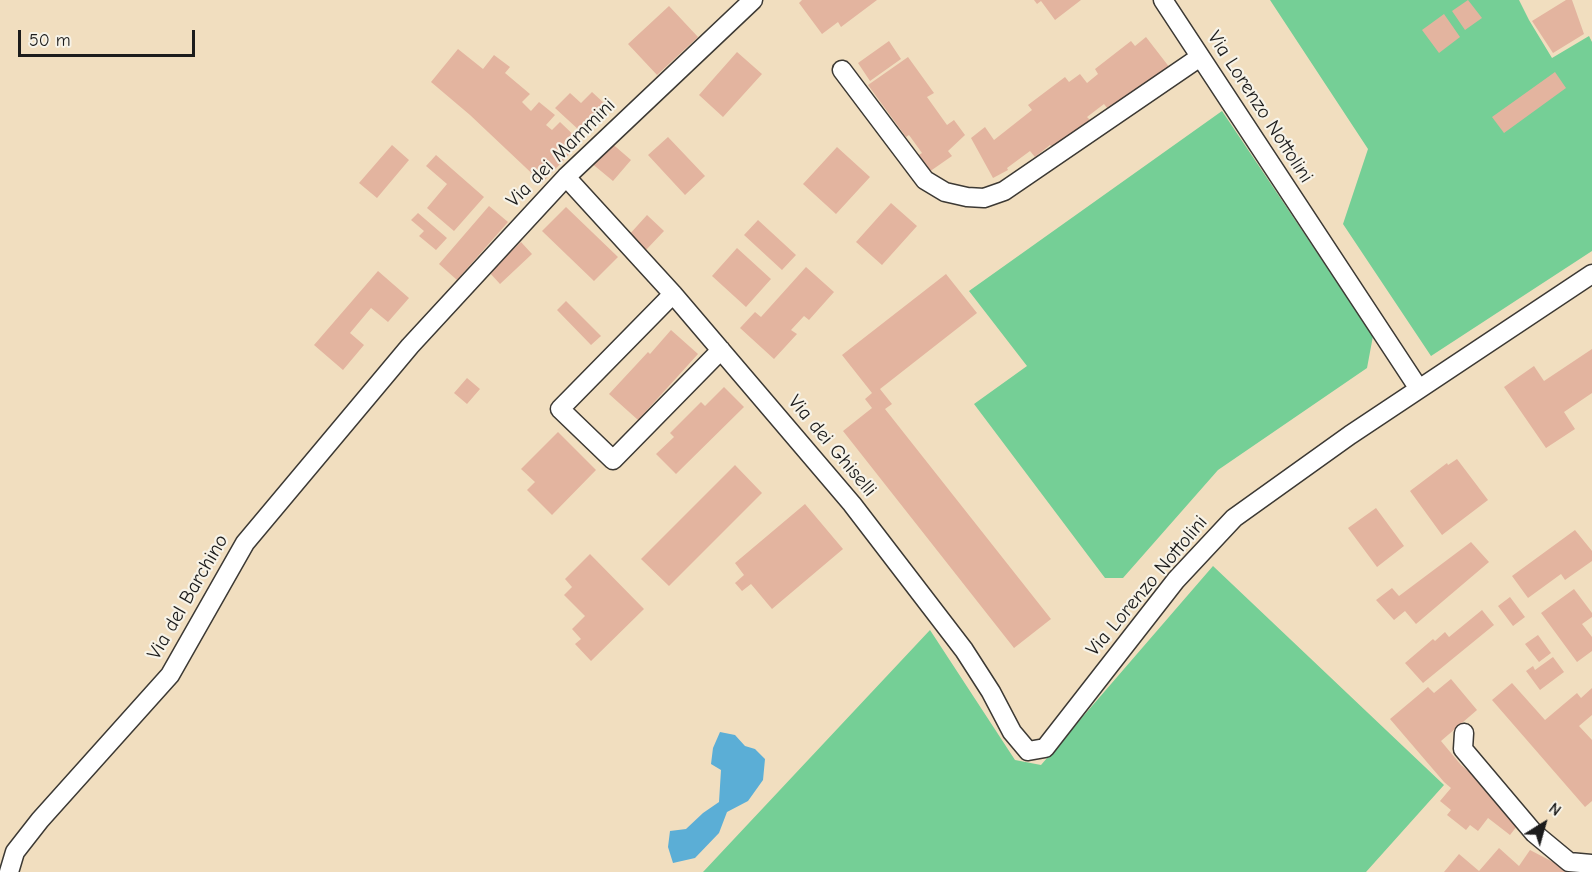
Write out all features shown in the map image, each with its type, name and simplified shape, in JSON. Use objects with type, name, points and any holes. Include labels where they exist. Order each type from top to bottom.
[{"type":"street","name":"Via dei Mammini","points":[[410,346],[566,177],[753,0]]},
{"type":"street","name":"Via Lorenzo Nottolini","points":[[1163,0],[1419,389]]},
{"type":"street","points":[[842,70],[925,180],[945,192],[984,198],[1004,191],[1200,57]]},
{"type":"street","name":"Via dei Ghiselli","points":[[566,177],[673,294],[852,504],[957,641],[991,692],[1012,732],[1029,750],[1045,748]]},
{"type":"street","name":"Via Lorenzo Nottolini","points":[[1045,748],[1176,580],[1234,519],[1350,435],[1592,274]]},
{"type":"street","points":[[673,294],[561,409],[613,460],[721,350]]},
{"type":"street","name":"Via del Barchino","points":[[9,872],[15,852],[40,820],[170,675],[244,543],[410,346]]},
{"type":"street","points":[[1464,733],[1463,749],[1534,833],[1569,862],[1592,864]]},
{"type":"green space","points":[[1270,0],[1519,0],[1552,58],[1589,36],[1592,42],[1592,251],[1431,356],[1343,224],[1368,149]]},
{"type":"green space","points":[[1222,111],[1373,336],[1367,368],[1218,470],[1123,578],[1105,578],[974,404],[1027,366],[969,291]]},
{"type":"green space","points":[[1213,566],[1444,785],[1366,872],[703,872],[930,630],[1015,760],[1041,765]]},
{"type":"water","points":[[720,732],[735,735],[745,746],[755,749],[765,759],[763,780],[748,801],[727,812],[719,833],[695,858],[673,863],[668,847],[670,831],[686,829],[719,802],[721,770],[711,764],[713,748]]},
{"type":"building","points":[[802,0],[877,0],[841,27],[838,22],[822,34],[799,3]]},
{"type":"building","points":[[1034,0],[1081,0],[1055,20],[1041,1],[1037,4]]},
{"type":"building","points":[[1468,0],[1482,18],[1465,30],[1452,11]]},
{"type":"building","points":[[1566,0],[1572,0],[1584,34],[1553,53],[1532,21]]},
{"type":"building","points":[[669,6],[698,37],[657,75],[628,44]]},
{"type":"building","points":[[1444,14],[1460,37],[1439,53],[1422,30]]},
{"type":"building","points":[[1146,37],[1170,68],[1111,113],[1104,104],[1087,117],[1091,121],[1055,150],[1050,145],[1035,157],[1030,151],[1007,168],[1008,170],[993,178],[971,138],[985,127],[994,140],[1032,110],[1028,105],[1065,77],[1069,82],[1080,74],[1087,83],[1098,74],[1095,69],[1131,41],[1135,46]]},
{"type":"building","points":[[889,41],[901,59],[870,81],[858,63]]},
{"type":"building","points":[[458,49],[483,69],[494,55],[510,67],[505,73],[530,94],[522,102],[531,111],[539,102],[555,115],[546,125],[552,130],[560,122],[581,142],[542,183],[470,115],[431,82]]},
{"type":"building","points":[[737,52],[762,74],[723,117],[699,95]]},
{"type":"building","points":[[908,57],[934,93],[927,97],[947,125],[954,120],[965,135],[948,151],[952,156],[929,172],[917,156],[922,153],[909,135],[906,137],[868,85]]},
{"type":"building","points":[[1555,72],[1566,88],[1504,133],[1492,117]]},
{"type":"building","points":[[592,92],[605,104],[580,131],[555,108],[570,93],[581,103]]},
{"type":"building","points":[[668,137],[705,176],[685,195],[648,155]]},
{"type":"building","points":[[609,141],[631,160],[613,181],[590,162]]},
{"type":"building","points":[[392,145],[409,160],[377,198],[359,183]]},
{"type":"building","points":[[837,147],[870,177],[836,214],[803,184]]},
{"type":"building","points":[[436,155],[484,197],[454,231],[427,208],[447,184],[426,166]]},
{"type":"building","points":[[891,203],[917,226],[882,265],[856,242]]},
{"type":"building","points":[[489,206],[508,222],[457,280],[439,264]]},
{"type":"building","points":[[566,207],[618,257],[594,281],[542,231]]},
{"type":"building","points":[[418,213],[447,238],[436,250],[419,236],[424,231],[411,220]]},
{"type":"building","points":[[647,215],[664,231],[645,251],[628,236]]},
{"type":"building","points":[[758,220],[796,255],[782,270],[744,235]]},
{"type":"building","points":[[521,242],[532,254],[500,284],[489,272]]},
{"type":"building","points":[[737,248],[771,279],[746,307],[712,276]]},
{"type":"building","points":[[806,267],[834,292],[809,320],[804,316],[791,330],[797,334],[774,359],[740,328],[755,312],[761,317]]},
{"type":"building","points":[[378,271],[409,298],[388,322],[371,308],[350,333],[364,345],[343,370],[314,345]]},
{"type":"building","points":[[946,274],[977,313],[880,389],[892,404],[885,409],[1051,619],[1014,648],[843,431],[872,408],[865,399],[872,393],[842,355]]},
{"type":"building","points":[[566,301],[601,336],[591,345],[557,310]]},
{"type":"building","points":[[671,330],[698,354],[638,420],[609,394]]},
{"type":"building","points":[[1592,349],[1592,393],[1564,412],[1575,429],[1546,448],[1504,387],[1534,366],[1544,381]]},
{"type":"building","points":[[467,378],[480,389],[467,404],[454,393]]},
{"type":"building","points":[[724,387],[744,407],[676,474],[656,454],[674,437],[670,433],[701,402],[705,406]]},
{"type":"building","points":[[558,432],[596,470],[552,515],[527,490],[535,482],[521,469]]},
{"type":"building","points":[[1457,459],[1488,500],[1442,535],[1410,491],[1447,463],[1448,465]]},
{"type":"building","points":[[735,465],[762,493],[669,586],[641,559]]},
{"type":"building","points":[[805,504],[843,549],[772,609],[751,584],[742,591],[735,583],[744,575],[735,563]]},
{"type":"building","points":[[1376,508],[1404,546],[1377,567],[1348,528]]},
{"type":"building","points":[[1575,530],[1592,551],[1592,561],[1565,580],[1561,574],[1528,598],[1512,576]]},
{"type":"building","points":[[1471,542],[1489,562],[1416,624],[1405,611],[1394,620],[1376,600],[1392,588],[1399,596]]},
{"type":"building","points":[[590,554],[644,609],[591,661],[575,644],[581,639],[572,629],[585,616],[564,595],[572,587],[565,579]]},
{"type":"building","points":[[1574,589],[1592,613],[1592,617],[1582,624],[1592,637],[1592,651],[1577,662],[1541,613]]},
{"type":"building","points":[[1510,597],[1525,617],[1513,626],[1498,606]]},
{"type":"building","points":[[1482,610],[1494,625],[1423,683],[1405,663],[1433,639],[1435,641],[1445,632],[1449,637]]},
{"type":"building","points":[[1538,635],[1551,653],[1539,662],[1525,644]]},
{"type":"building","points":[[1553,657],[1564,672],[1540,690],[1526,671],[1533,666],[1535,670]]},
{"type":"building","points":[[1451,679],[1477,710],[1441,741],[1461,765],[1503,800],[1521,821],[1510,835],[1488,818],[1478,831],[1470,825],[1466,830],[1447,815],[1451,810],[1440,801],[1451,788],[1390,719],[1428,687],[1434,693]]},
{"type":"building","points":[[1512,683],[1545,720],[1577,693],[1581,698],[1592,688],[1592,715],[1579,726],[1592,740],[1592,801],[1585,807],[1492,700]]},
{"type":"building","points":[[1499,848],[1519,866],[1530,850],[1572,872],[1444,872],[1459,854],[1479,871]]}]
